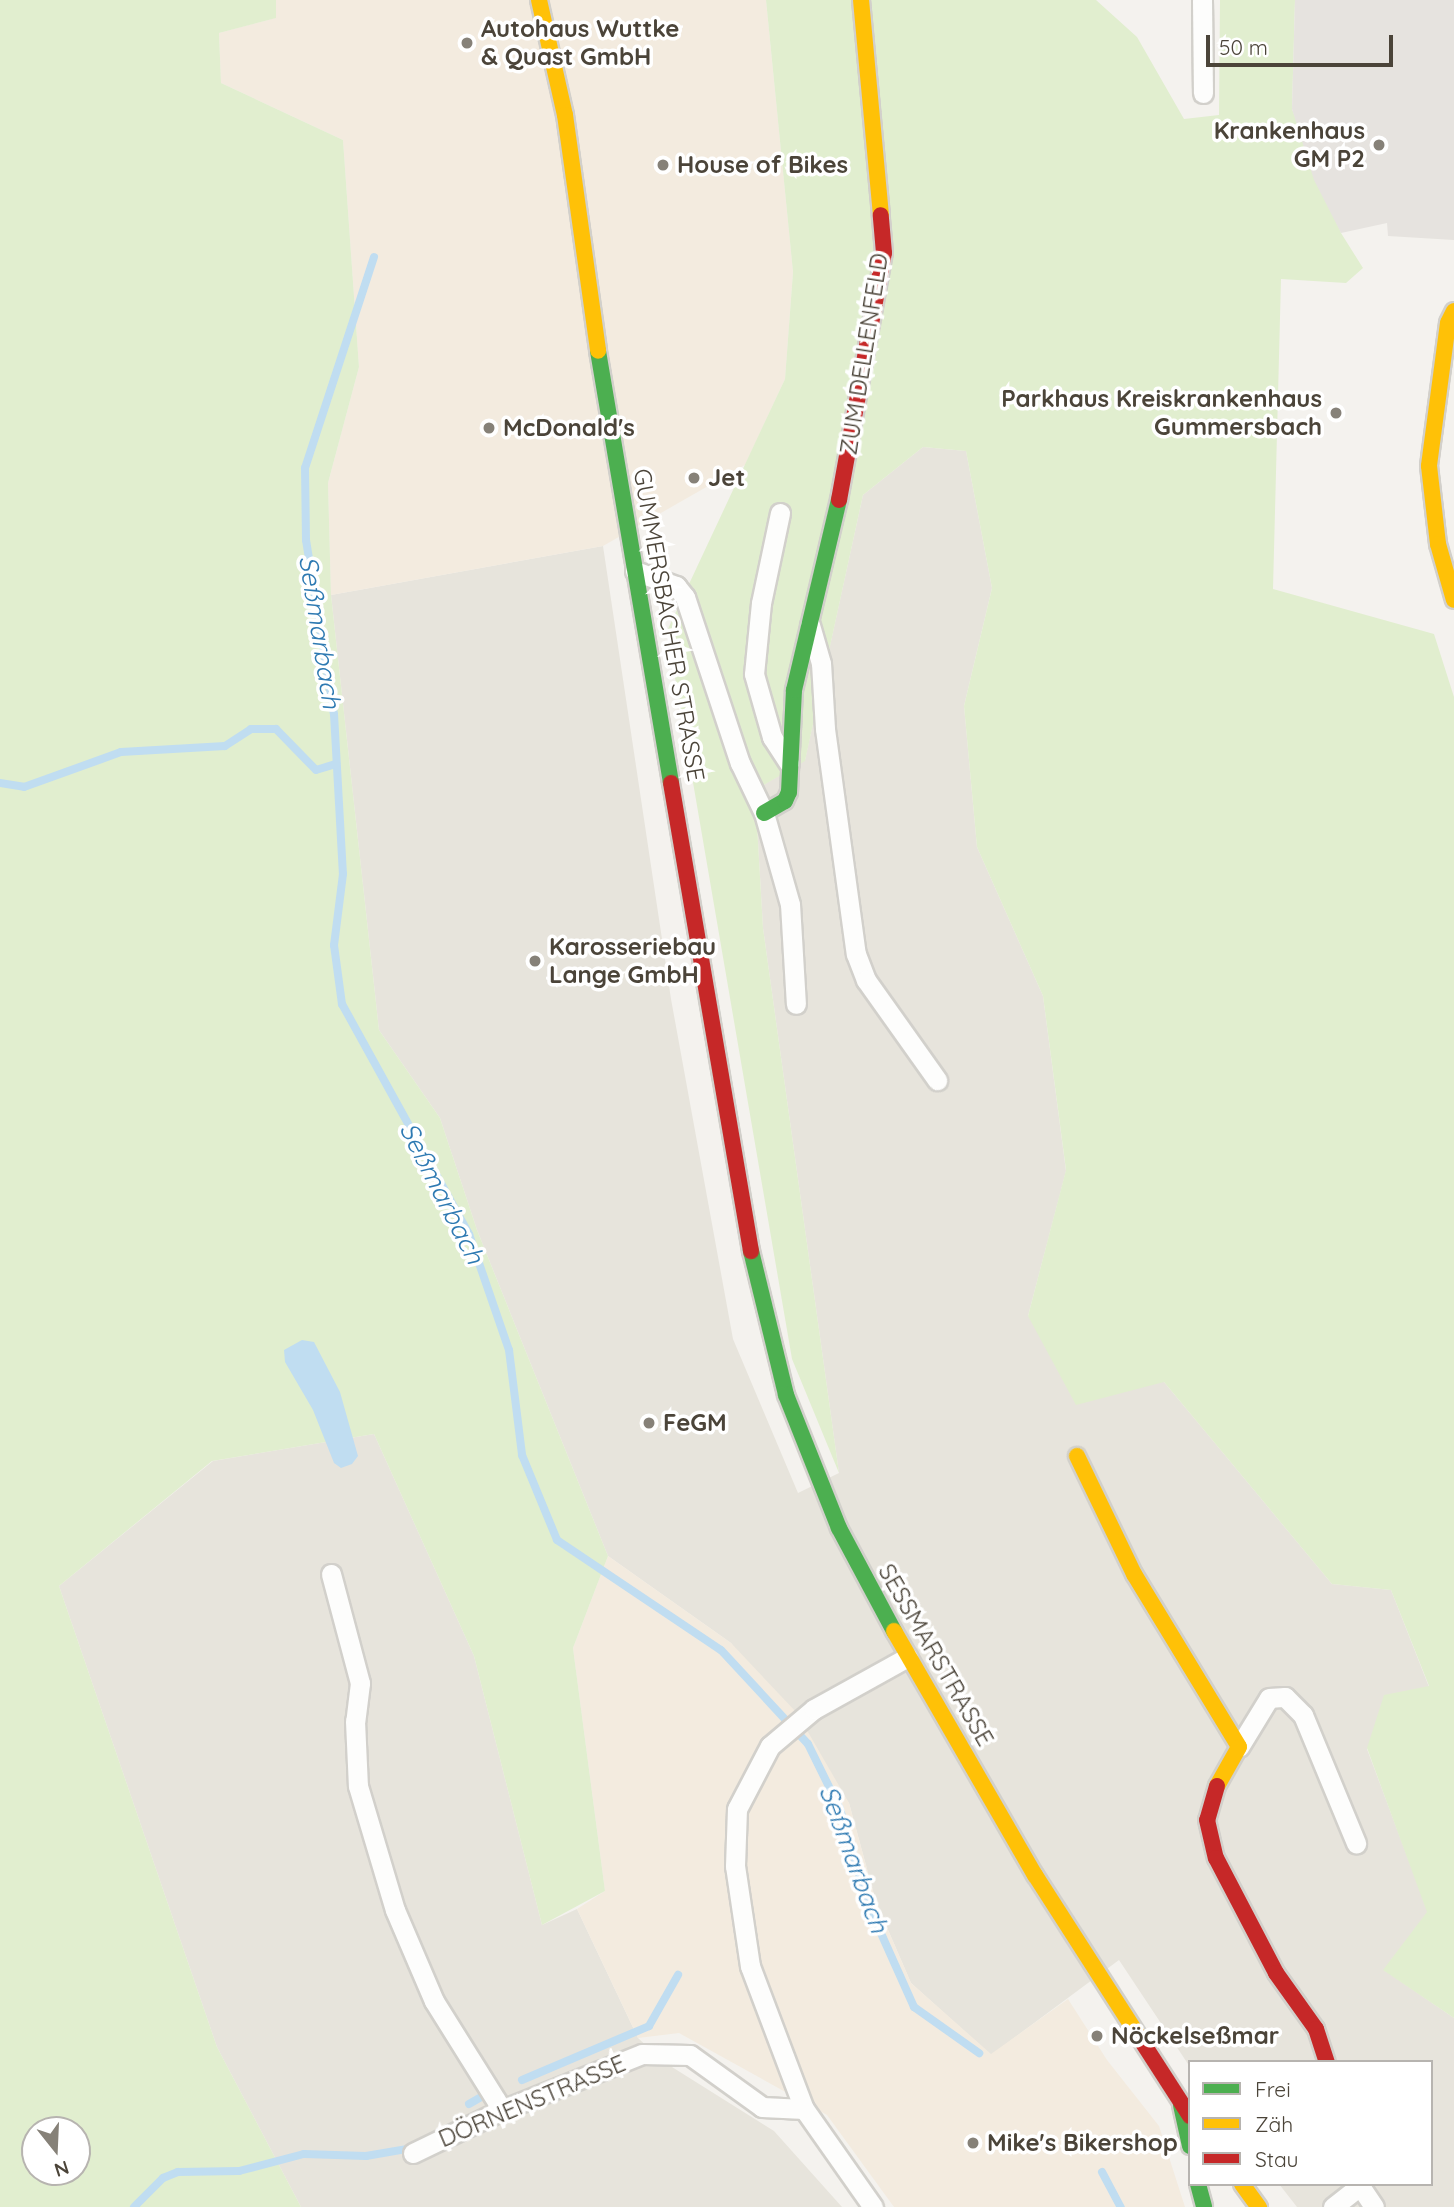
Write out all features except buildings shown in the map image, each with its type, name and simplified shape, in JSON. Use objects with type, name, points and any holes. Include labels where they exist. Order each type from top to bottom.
[{"type":"main road","name":"GUMMERSBACHER STRASSE","points":[[539,0],[565,115],[590,306],[737,1175]]},
{"type":"main road","name":"ZUM DELLENFELD","points":[[764,813],[785,801],[794,690],[841,490],[884,253],[860,0]]},
{"type":"main road","points":[[1454,311],[1448,323],[1429,466],[1438,544],[1454,600]]},
{"type":"main road","name":"SESSMARSTRASSE","points":[[737,1175],[761,1302],[786,1395],[839,1528],[908,1657],[1035,1875],[1186,2111]]},
{"type":"main road","points":[[1077,1456],[1134,1574],[1239,1747],[1213,1794],[1207,1820],[1216,1858],[1276,1973],[1316,2029],[1326,2060]]},
{"type":"main road","points":[[1186,2111],[1188,2128]]},
{"type":"main road","points":[[1199,2186],[1204,2207]]},
{"type":"main road","points":[[1243,2186],[1259,2207]]},
{"type":"street","points":[[1202,0],[1203,93]]},
{"type":"street","points":[[780,513],[761,603],[754,674],[772,737],[789,763]]},
{"type":"street","points":[[635,571],[676,586],[685,597],[735,751],[764,813],[790,904],[796,1004]]},
{"type":"street","name":"ZUM DELLENFELD","points":[[809,621],[821,663],[825,729],[856,954],[866,980],[937,1080]]},
{"type":"street","points":[[331,1574],[360,1683],[355,1721],[358,1786],[396,1909],[434,2001],[502,2110]]},
{"type":"street","points":[[873,2207],[804,2109],[750,1966],[735,1866],[737,1809],[770,1746],[814,1709],[908,1657]]},
{"type":"street","points":[[1239,1747],[1269,1698],[1285,1697],[1303,1715],[1356,1843]]},
{"type":"street","name":"DÖRNENSTRASSE","points":[[413,2153],[502,2110],[642,2054],[690,2055],[762,2108],[804,2109]]},
{"type":"street","points":[[1333,2207],[1360,2186]]},
{"type":"street","points":[[1362,2186],[1374,2207]]},
{"type":"shaded area","points":[[276,0],[766,0],[793,272],[785,379],[745,465],[603,546],[331,595],[328,483],[359,367],[343,140],[221,83],[219,33],[275,18]]},
{"type":"shaded area","name":"Krankenhaus GM P2","points":[[1295,0],[1454,0],[1454,240],[1388,236],[1387,223],[1341,233],[1314,180],[1292,109]]},
{"type":"shaded area","points":[[923,447],[966,451],[992,588],[964,706],[977,847],[1043,996],[1066,1171],[1028,1316],[1164,1382],[1332,1584],[1391,1590],[1429,1687],[1367,1749],[1428,1912],[1384,1970],[1454,2018],[1454,2207],[1297,2207],[1281,2186],[1433,2186],[1433,2060],[1188,2060],[1188,2064],[1119,1960],[991,2055],[911,1983],[876,1902],[849,1803],[731,1643],[608,1556],[477,1230],[440,1118],[379,1030],[331,595],[603,546],[671,999],[733,1339],[798,1493],[839,1473],[763,928],[755,790],[805,760],[863,495]]},
{"type":"shaded area","points":[[374,1434],[474,1656],[542,1925],[577,1909],[638,2038],[664,2062],[774,2131],[842,2207],[301,2207],[217,2047],[59,1586],[213,1461]]},
{"type":"shaded area","points":[[608,1556],[731,1643],[797,1713],[849,1803],[876,1902],[911,1983],[991,2054],[1068,1999],[1107,2060],[1159,2126],[1185,2207],[894,2207],[827,2115],[679,2033],[638,2038],[577,1909],[605,1891],[573,1648]]},
{"type":"green space","points":[[0,0],[276,0],[276,18],[219,33],[221,83],[343,140],[359,367],[328,483],[331,595],[379,1030],[440,1118],[477,1230],[608,1556],[573,1648],[605,1891],[542,1925],[474,1656],[374,1434],[212,1461],[59,1586],[217,2047],[301,2207],[0,2207]]},
{"type":"green space","points":[[766,0],[1096,0],[1137,37],[1184,119],[1219,115],[1220,0],[1295,0],[1292,109],[1341,233],[1363,268],[1346,283],[1281,279],[1273,589],[1434,634],[1454,697],[1454,2018],[1383,1970],[1427,1912],[1367,1748],[1384,1695],[1429,1686],[1391,1590],[1332,1584],[1164,1382],[1076,1405],[1028,1316],[1066,1170],[1043,996],[977,847],[964,706],[992,588],[966,451],[923,447],[863,495],[805,761],[755,790],[763,928],[839,1473],[792,1359],[667,631],[785,379],[793,272]]},
{"type":"water","points":[[302,1340],[314,1342],[340,1392],[358,1456],[352,1464],[341,1468],[334,1463],[313,1410],[285,1362],[284,1350]]},
{"type":"waterway","name":"Seßmarbach","points":[[374,257],[305,468],[306,540],[334,714],[343,874],[334,945],[342,1004],[469,1234],[509,1350],[522,1455],[557,1540],[721,1650],[808,1744],[840,1809],[867,1902],[914,2007],[979,2053]]},
{"type":"waterway","points":[[0,783],[24,787],[121,752],[225,746],[251,729],[276,729],[316,770],[336,764]]},
{"type":"waterway","points":[[522,2080],[649,2026],[678,1975]]},
{"type":"waterway","points":[[469,2104],[481,2097]]},
{"type":"waterway","points":[[134,2207],[163,2178],[178,2172],[239,2171],[304,2154],[366,2156],[413,2148]]},
{"type":"waterway","name":"Seßmarbach","points":[[1102,2172],[1121,2207]]},
{"type":"traffic: fast","points":[[598,351],[671,783]]},
{"type":"traffic: fast","points":[[764,813],[785,801],[789,792],[794,690],[839,500]]},
{"type":"traffic: fast","points":[[751,1251],[786,1395],[839,1528],[894,1631]]},
{"type":"traffic: fast","points":[[1181,2105],[1188,2137]]},
{"type":"traffic: fast","points":[[1199,2186],[1204,2207]]},
{"type":"traffic: slow","points":[[539,0],[565,115],[598,351]]},
{"type":"traffic: slow","points":[[861,0],[881,215]]},
{"type":"traffic: slow","points":[[1454,311],[1448,323],[1429,466],[1438,544],[1454,600]]},
{"type":"traffic: slow","points":[[1077,1456],[1134,1574],[1239,1747],[1217,1786]]},
{"type":"traffic: slow","points":[[894,1631],[1035,1875],[1139,2037]]},
{"type":"traffic: slow","points":[[1243,2186],[1259,2207]]},
{"type":"traffic: jam","points":[[839,500],[884,253],[881,215]]},
{"type":"traffic: jam","points":[[671,783],[751,1251]]},
{"type":"traffic: jam","points":[[1217,1786],[1207,1820],[1216,1858],[1276,1973],[1316,2029],[1326,2060]]},
{"type":"traffic: jam","points":[[1139,2037],[1188,2113]]},
{"type":"place","name":"Autohaus Wuttke & Quast GmbH","points":[[467,43]]},
{"type":"place","name":"Krankenhaus GM P2","points":[[1379,145]]},
{"type":"place","name":"House of Bikes","points":[[663,165]]},
{"type":"place","name":"Parkhaus Kreiskrankenhaus Gummersbach","points":[[1336,413]]},
{"type":"place","name":"McDonald's","points":[[489,428]]},
{"type":"place","name":"Jet","points":[[694,478]]},
{"type":"place","name":"Karosseriebau Lange GmbH","points":[[535,961]]},
{"type":"place","name":"FeGM","points":[[649,1423]]},
{"type":"place","name":"Nöckelseßmar","points":[[1097,2036]]},
{"type":"place","name":"Mike's Bikershop","points":[[973,2143]]}]
